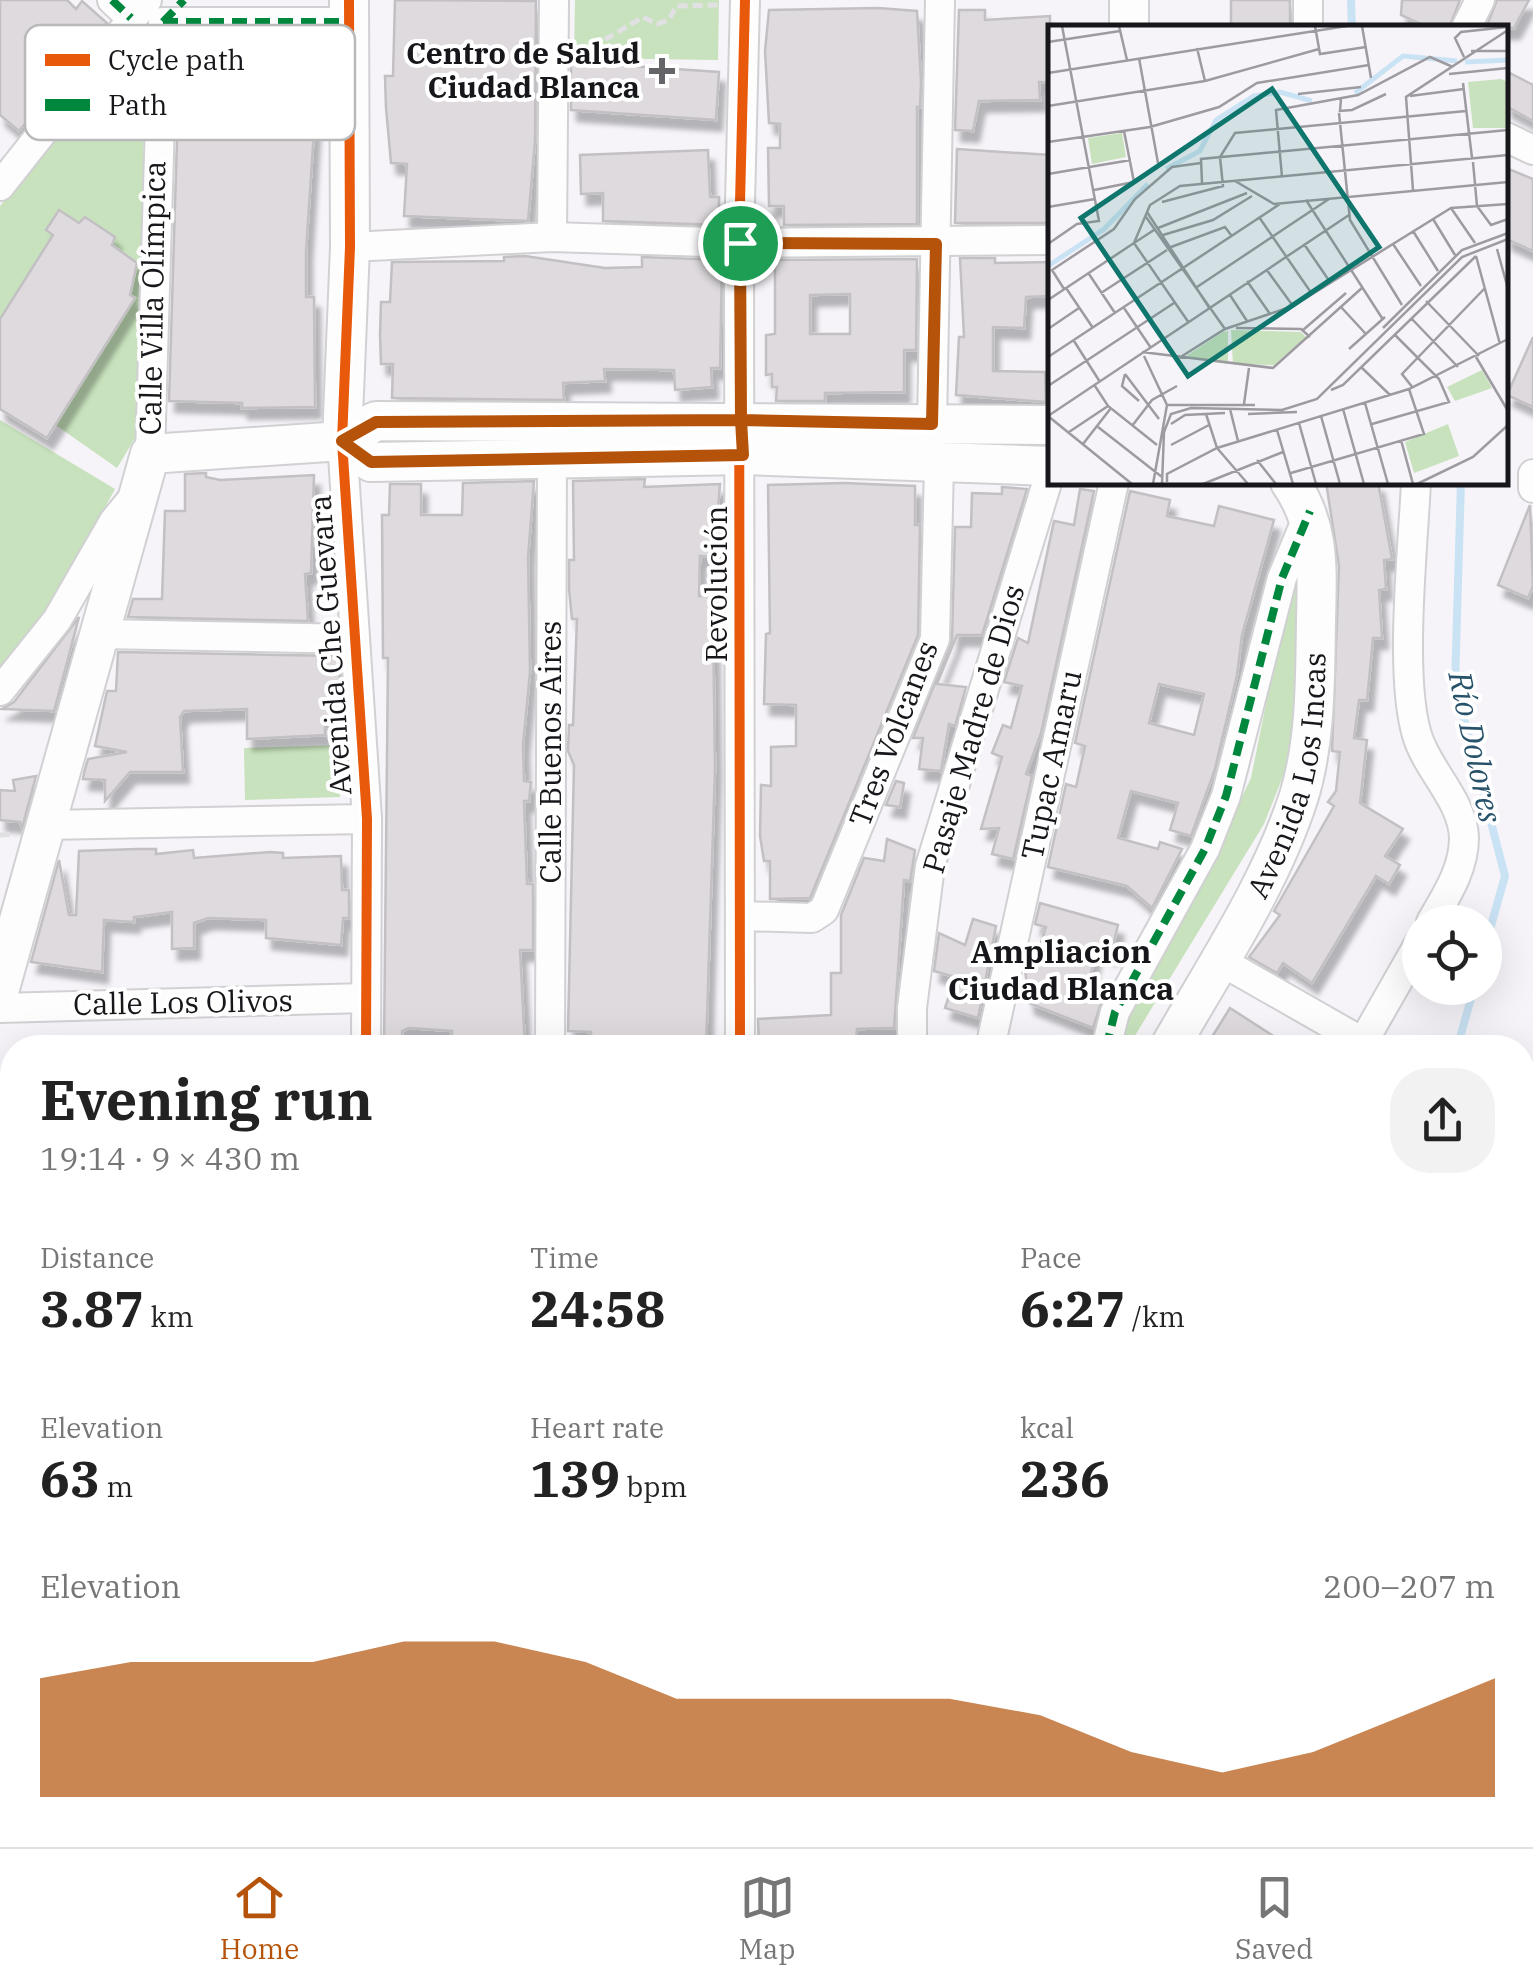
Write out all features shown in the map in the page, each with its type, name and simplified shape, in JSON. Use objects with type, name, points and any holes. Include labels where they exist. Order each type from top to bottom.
[{"type":"street","points":[[138,10],[184,0]]},
{"type":"street","points":[[552,237],[554,0]]},
{"type":"street","points":[[932,424],[940,0]]},
{"type":"street","points":[[1128,25],[1129,0]]},
{"type":"street","points":[[1468,25],[1480,0]]},
{"type":"street","name":"Revolución","points":[[732,3],[742,437],[740,1035]]},
{"type":"street","points":[[138,10],[348,11]]},
{"type":"street","points":[[1508,139],[1533,150]]},
{"type":"street","points":[[0,186],[36,140]]},
{"type":"street","name":"Calle Villa Olímpica","points":[[140,140],[146,470]]},
{"type":"street","name":"Avenida Che Guevara","points":[[349,140],[350,246],[342,441],[368,820],[366,1035]]},
{"type":"street","points":[[350,246],[552,237],[740,243],[1048,240]]},
{"type":"street","points":[[0,691],[57,620],[146,470],[342,441],[376,422],[742,437],[939,464],[1048,466]]},
{"type":"street","points":[[342,441],[371,462],[552,457],[742,437],[932,424],[1048,424]]},
{"type":"street","name":"Calle Buenos Aires","points":[[550,1035],[552,457]]},
{"type":"street","name":"Tres Volcanes","points":[[740,916],[812,918],[824,910],[935,639],[939,464]]},
{"type":"street","points":[[0,988],[146,470]]},
{"type":"street","points":[[1533,474],[1533,488]]},
{"type":"street","name":"Pasaje Madre de Dios","points":[[912,1035],[930,866],[1048,480]]},
{"type":"street","name":"Tupac Amaru","points":[[993,1035],[1113,485]]},
{"type":"street","points":[[1416,485],[1411,650],[1415,722],[1430,765],[1458,812],[1464,834],[1462,863],[1440,905]]},
{"type":"street","points":[[1109,1035],[1115,1012],[1205,849],[1226,796],[1300,497]]},
{"type":"street","name":"Avenida Los Incas","points":[[1177,1035],[1273,858],[1299,795],[1314,716],[1317,567],[1300,497]]},
{"type":"street","points":[[101,634],[356,639]]},
{"type":"street","points":[[46,824],[368,820]]},
{"type":"street","points":[[1219,960],[1350,1035]]},
{"type":"street","points":[[1373,1035],[1402,978]]},
{"type":"street","name":"Calle Los Olivos","points":[[0,1008],[366,998]]},
{"type":"path","points":[[554,59],[574,58],[643,17],[656,24],[669,20],[674,3],[732,3]]},
{"type":"green space","points":[[575,0],[719,0],[718,60],[574,58]]},
{"type":"green space","points":[[54,140],[144,140],[138,433],[117,468],[0,386],[0,206]]},
{"type":"green space","points":[[0,420],[115,489],[50,608],[0,667]]},
{"type":"green space","points":[[1291,581],[1302,582],[1302,688],[1291,756],[1264,824],[1135,1035],[1120,1035],[1121,1020],[1219,845],[1251,778]]},
{"type":"green space","points":[[338,745],[340,797],[245,800],[244,748]]},
{"type":"building","points":[[0,0],[67,0],[76,9],[82,1],[107,23],[25,25],[25,124],[19,131],[0,115]]},
{"type":"building","points":[[395,0],[536,1],[535,141],[528,221],[404,216],[407,164],[391,163],[386,108],[385,76],[393,76]]},
{"type":"building","points":[[1231,0],[1290,0],[1290,25],[1231,25]]},
{"type":"building","points":[[1402,0],[1460,0],[1450,25],[1423,25],[1401,15]]},
{"type":"building","points":[[1497,0],[1529,0],[1514,28],[1487,25]]},
{"type":"building","points":[[769,10],[917,11],[921,82],[917,107],[917,224],[784,225],[784,206],[769,206],[768,148],[780,148],[780,124],[769,123],[765,51]]},
{"type":"building","points":[[959,10],[985,10],[985,20],[1050,16],[1048,83],[1039,82],[1040,100],[979,101],[973,131],[955,130]]},
{"type":"building","points":[[571,62],[719,72],[716,120],[571,110]]},
{"type":"building","points":[[1508,72],[1533,85],[1533,121],[1508,107]]},
{"type":"building","points":[[177,140],[313,140],[306,297],[314,297],[315,407],[242,408],[242,403],[169,401]]},
{"type":"building","points":[[957,149],[1048,155],[1048,223],[955,223]]},
{"type":"building","points":[[708,150],[710,197],[719,197],[719,225],[603,221],[603,193],[581,194],[580,155]]},
{"type":"building","points":[[1508,169],[1533,179],[1533,251],[1508,240]]},
{"type":"building","points":[[59,210],[79,223],[85,217],[115,237],[112,245],[137,263],[130,295],[135,298],[47,438],[0,409],[0,319],[53,235],[46,230]]},
{"type":"building","points":[[525,256],[605,268],[642,267],[642,257],[722,260],[720,368],[711,368],[712,387],[675,390],[674,370],[604,369],[605,381],[563,383],[564,400],[392,398],[393,364],[381,364],[380,335],[381,302],[390,302],[392,262],[504,261],[504,257]]},
{"type":"building","points":[[960,258],[995,258],[995,263],[1048,262],[1048,296],[1026,297],[1024,328],[993,327],[993,371],[1045,372],[1046,402],[956,395],[959,337],[964,337]]},
{"type":"building","points":[[917,259],[916,350],[904,350],[904,392],[825,393],[825,401],[776,401],[777,387],[772,387],[772,374],[766,375],[766,335],[775,334],[775,260]],"holes":[[[850,294],[850,334],[810,334],[810,295]]]},
{"type":"building","points":[[1533,337],[1533,407],[1508,393]]},
{"type":"building","points":[[206,473],[206,477],[220,480],[314,475],[311,573],[305,574],[308,621],[128,617],[133,599],[162,599],[165,511],[185,511],[185,474]]},
{"type":"building","points":[[645,479],[644,487],[720,484],[714,557],[700,556],[699,596],[717,596],[717,617],[713,617],[715,768],[706,1035],[591,1035],[568,1031],[574,765],[568,751],[569,725],[573,725],[577,619],[572,619],[569,589],[569,560],[574,560],[573,481]]},
{"type":"building","points":[[534,481],[528,557],[530,672],[523,745],[524,781],[531,782],[529,801],[524,801],[527,884],[533,884],[533,950],[520,950],[524,1035],[452,1035],[452,1031],[409,1028],[402,1035],[384,1035],[388,658],[383,658],[382,515],[389,515],[390,484],[421,484],[421,515],[462,515],[463,483]]},
{"type":"building","points":[[768,485],[915,486],[915,525],[920,525],[918,635],[810,898],[770,899],[770,861],[764,861],[760,836],[761,785],[771,786],[771,747],[796,746],[796,705],[764,704],[766,634],[770,633]]},
{"type":"building","points":[[1326,485],[1379,485],[1392,559],[1384,560],[1386,589],[1379,590],[1382,638],[1373,638],[1367,700],[1359,700],[1354,738],[1367,740],[1360,803],[1403,829],[1385,856],[1400,865],[1389,884],[1376,876],[1312,983],[1283,963],[1277,973],[1249,957],[1280,915],[1274,911],[1334,806],[1328,802],[1336,791],[1340,752],[1332,751],[1339,566]]},
{"type":"building","points":[[1002,487],[1027,489],[982,635],[957,635],[937,684],[966,687],[955,726],[949,724],[941,771],[919,769],[923,738],[913,738],[952,640],[955,527],[971,527],[972,493],[1002,494]]},
{"type":"building","points":[[1080,489],[1094,491],[1041,733],[1026,774],[1032,776],[1013,859],[992,854],[999,828],[981,829],[1002,757],[992,753],[1003,725],[1011,728],[1022,686],[1004,682],[1018,638],[1028,643],[1054,521],[1074,525]]},
{"type":"building","points":[[1130,491],[1170,500],[1167,516],[1214,526],[1219,506],[1274,520],[1242,635],[1215,769],[1191,836],[1170,830],[1178,803],[1131,791],[1118,838],[1158,849],[1160,842],[1182,849],[1152,908],[1127,886],[1048,867],[1066,784],[1076,787],[1085,746],[1075,743]],"holes":[[[1159,684],[1204,694],[1194,735],[1149,723]]]},
{"type":"building","points":[[1530,505],[1533,586],[1528,598],[1498,585]]},
{"type":"building","points":[[79,617],[54,711],[2,709],[14,702]]},
{"type":"building","points":[[118,652],[339,656],[342,727],[325,727],[325,735],[247,739],[247,709],[184,711],[180,717],[183,772],[130,772],[105,801],[105,780],[83,779],[88,759],[127,752],[95,746],[107,691],[116,691]]},
{"type":"building","points":[[36,776],[22,828],[20,822],[0,820],[0,790],[15,791],[13,780]]},
{"type":"building","points":[[896,781],[904,783],[900,807],[886,805]]},
{"type":"building","points":[[887,839],[915,850],[910,881],[904,880],[894,1028],[857,1029],[856,1035],[759,1035],[758,1019],[831,1015],[831,973],[841,973],[841,915],[864,858],[884,861]]},
{"type":"building","points":[[156,849],[156,854],[193,850],[194,858],[270,852],[283,853],[283,858],[341,856],[342,890],[349,890],[349,918],[343,918],[341,945],[266,938],[266,920],[208,918],[194,923],[194,948],[172,949],[172,912],[134,917],[134,922],[104,920],[102,972],[31,962],[59,860],[69,915],[76,915],[79,851]]},
{"type":"building","points":[[1040,903],[1118,925],[1111,954],[1096,949],[1089,983],[1100,991],[1096,996],[1102,1000],[1093,1028],[1029,1003],[1025,969],[1027,962],[1034,965],[1046,927],[1035,924]]},
{"type":"building","points":[[973,919],[996,926],[978,1018],[945,1008],[955,977],[934,971],[939,933],[965,945]]},
{"type":"building","points":[[1230,1008],[1272,1035],[1213,1035]]},
{"type":"waterway","name":"Río Dolores","points":[[1351,0],[1352,25]]},
{"type":"waterway","name":"Río Dolores","points":[[1461,485],[1455,684],[1505,876],[1497,905]]},
{"type":"waterway","name":"Río Dolores","points":[[1461,1035],[1469,1005]]},
{"type":"marked path","points":[[112,0],[131,18]]},
{"type":"marked path","points":[[163,22],[184,0]]},
{"type":"marked path","points":[[163,22],[347,22]]},
{"type":"marked path","points":[[1109,1035],[1115,1012],[1205,849],[1226,796],[1282,578],[1310,511]]},
{"type":"cycle path","points":[[349,0],[349,25]]},
{"type":"cycle path","points":[[740,1035],[739,243],[745,0]]},
{"type":"cycle path","points":[[350,140],[350,247],[342,441],[367,819],[366,1035]]},
{"type":"place","name":"Centro de Salud Ciudad Blanca","points":[[662,71]]},
{"type":"district","name":"Ampliacion Ciudad Blanca","points":[[1061,970]]},
{"type":"route","points":[[740,243],[741,420],[376,422],[342,441],[371,462],[743,455],[741,420],[932,424],[936,244],[740,243]]}]
